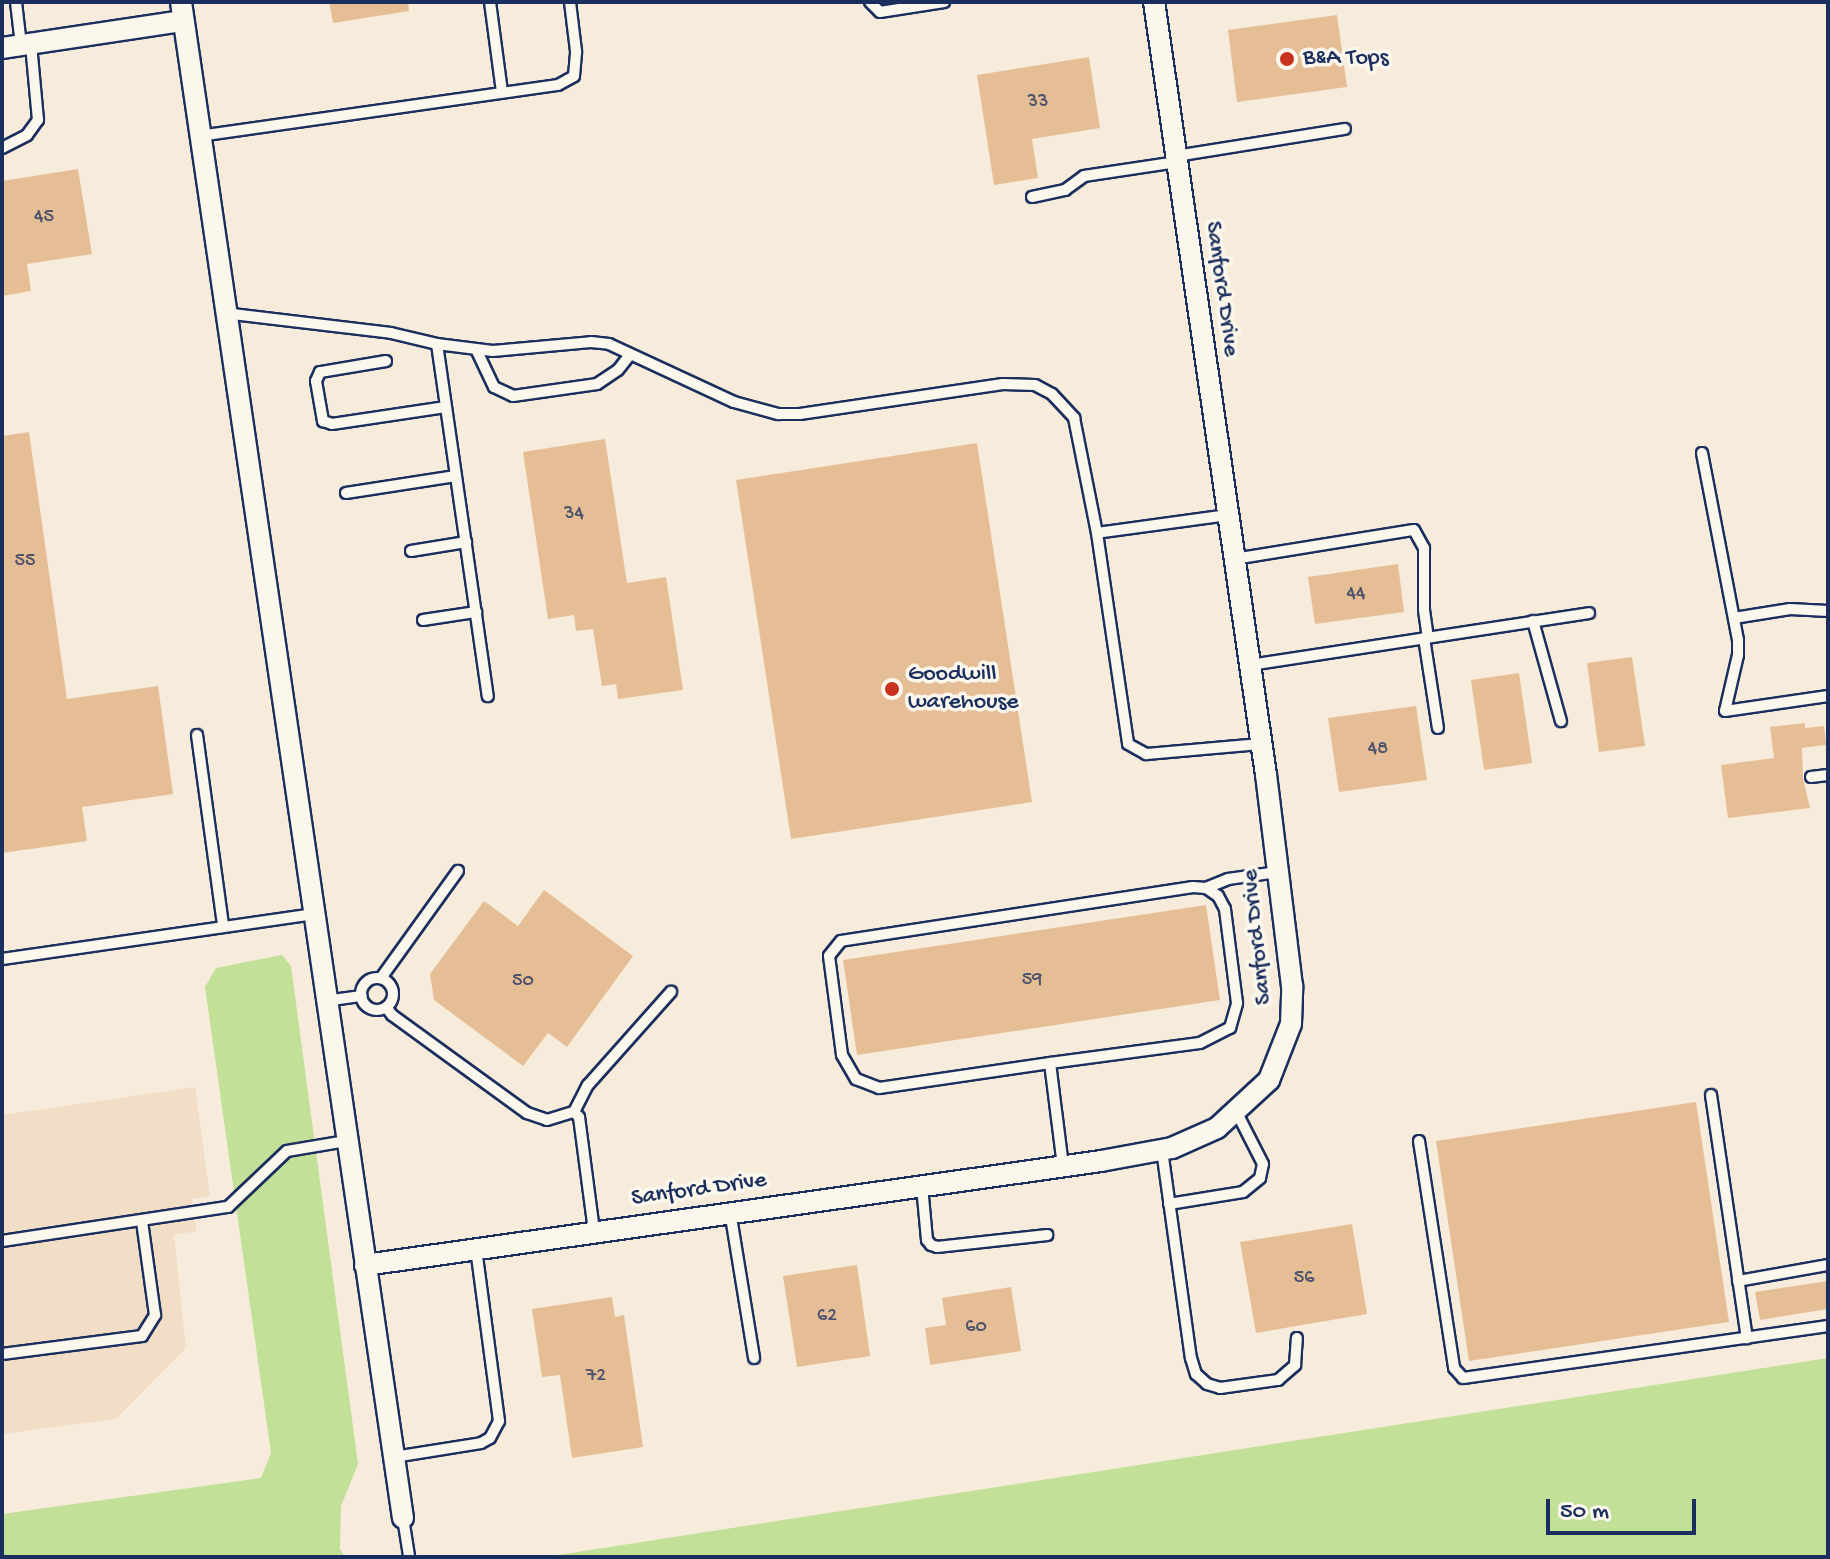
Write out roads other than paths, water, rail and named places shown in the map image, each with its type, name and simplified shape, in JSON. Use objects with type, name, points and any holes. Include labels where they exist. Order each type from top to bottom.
[{"type":"street","name":"Sanford Drive","points":[[365,1265],[1162,1150],[1217,1128],[1237,1113],[1269,1080],[1291,1024],[1292,986],[1250,665],[1154,2]]},
{"type":"street","points":[[18,45],[182,12],[403,1518]]},
{"type":"lane","points":[[2,148],[27,135],[38,120],[18,45],[16,2]]},
{"type":"lane","points":[[490,2],[502,92]]},
{"type":"lane","points":[[199,136],[558,85],[574,76],[576,51],[570,2]]},
{"type":"lane","points":[[870,2],[880,12],[944,2]]},
{"type":"lane","points":[[1032,197],[1065,190],[1084,176],[1345,129]]},
{"type":"lane","points":[[224,313],[391,333],[437,344],[493,351],[591,342],[609,344],[629,356],[734,402],[778,414],[800,414],[1003,384],[1035,385],[1052,394],[1074,418],[1097,533],[1128,744],[1146,754],[1261,744]]},
{"type":"lane","points":[[437,344],[488,696]]},
{"type":"lane","points":[[476,349],[494,387],[513,396],[597,384],[618,370],[629,356]]},
{"type":"lane","points":[[386,361],[320,372],[316,381],[323,421],[332,424],[446,407]]},
{"type":"lane","points":[[1702,453],[1734,618],[1738,655],[1725,711],[1828,696]]},
{"type":"lane","points":[[346,493],[456,476]]},
{"type":"lane","points":[[1097,533],[1228,515]]},
{"type":"lane","points":[[1234,559],[1414,530],[1424,548],[1426,638],[1438,728]]},
{"type":"lane","points":[[411,551],[466,542]]},
{"type":"lane","points":[[1734,618],[1790,609],[1828,611]]},
{"type":"lane","points":[[423,620],[476,612]]},
{"type":"lane","points":[[1250,665],[1589,613]]},
{"type":"lane","points":[[1533,621],[1561,721]]},
{"type":"lane","points":[[197,735],[223,926]]},
{"type":"lane","points":[[1811,777],[1828,775]]},
{"type":"lane","points":[[362,996],[366,983],[381,978],[458,871]]},
{"type":"lane","points":[[1206,888],[1218,896],[1225,909],[1237,1003],[1230,1028],[1200,1043],[879,1088],[866,1086],[847,1068],[842,1055],[829,956],[841,941],[1206,888],[1228,879],[1278,872]]},
{"type":"lane","points":[[2,959],[313,914]]},
{"type":"lane","points":[[362,996],[372,1009],[386,1007],[392,999],[393,989],[381,978]]},
{"type":"lane","points":[[386,1007],[392,1015],[527,1113],[547,1120],[574,1112],[588,1085],[671,992]]},
{"type":"lane","points":[[325,1001],[362,996]]},
{"type":"lane","points":[[1050,1063],[1063,1166]]},
{"type":"lane","points":[[1711,1095],[1747,1338]]},
{"type":"lane","points":[[574,1112],[579,1117],[594,1231]]},
{"type":"lane","points":[[1169,1204],[1243,1192],[1260,1178],[1263,1164],[1237,1113]]},
{"type":"lane","points":[[2,1241],[228,1207],[287,1151],[346,1141]]},
{"type":"lane","points":[[1419,1141],[1458,1375],[1473,1378],[1828,1326]]},
{"type":"lane","points":[[1162,1150],[1191,1358],[1196,1374],[1207,1384],[1220,1388],[1278,1380],[1295,1365],[1297,1338]]},
{"type":"lane","points":[[922,1184],[927,1240],[931,1245],[937,1247],[1047,1235]]},
{"type":"lane","points":[[730,1211],[754,1358]]},
{"type":"lane","points":[[2,1354],[142,1336],[155,1315],[142,1221]]},
{"type":"lane","points":[[394,1457],[481,1443],[490,1438],[499,1421],[476,1249]]},
{"type":"lane","points":[[1738,1281],[1828,1265]]},
{"type":"lane","points":[[403,1518],[409,1557]]},
{"type":"place","name":"B&A Tops","points":[[1287,59]]},
{"type":"place","name":"Goodwill warehouse","points":[[892,689]]}]
